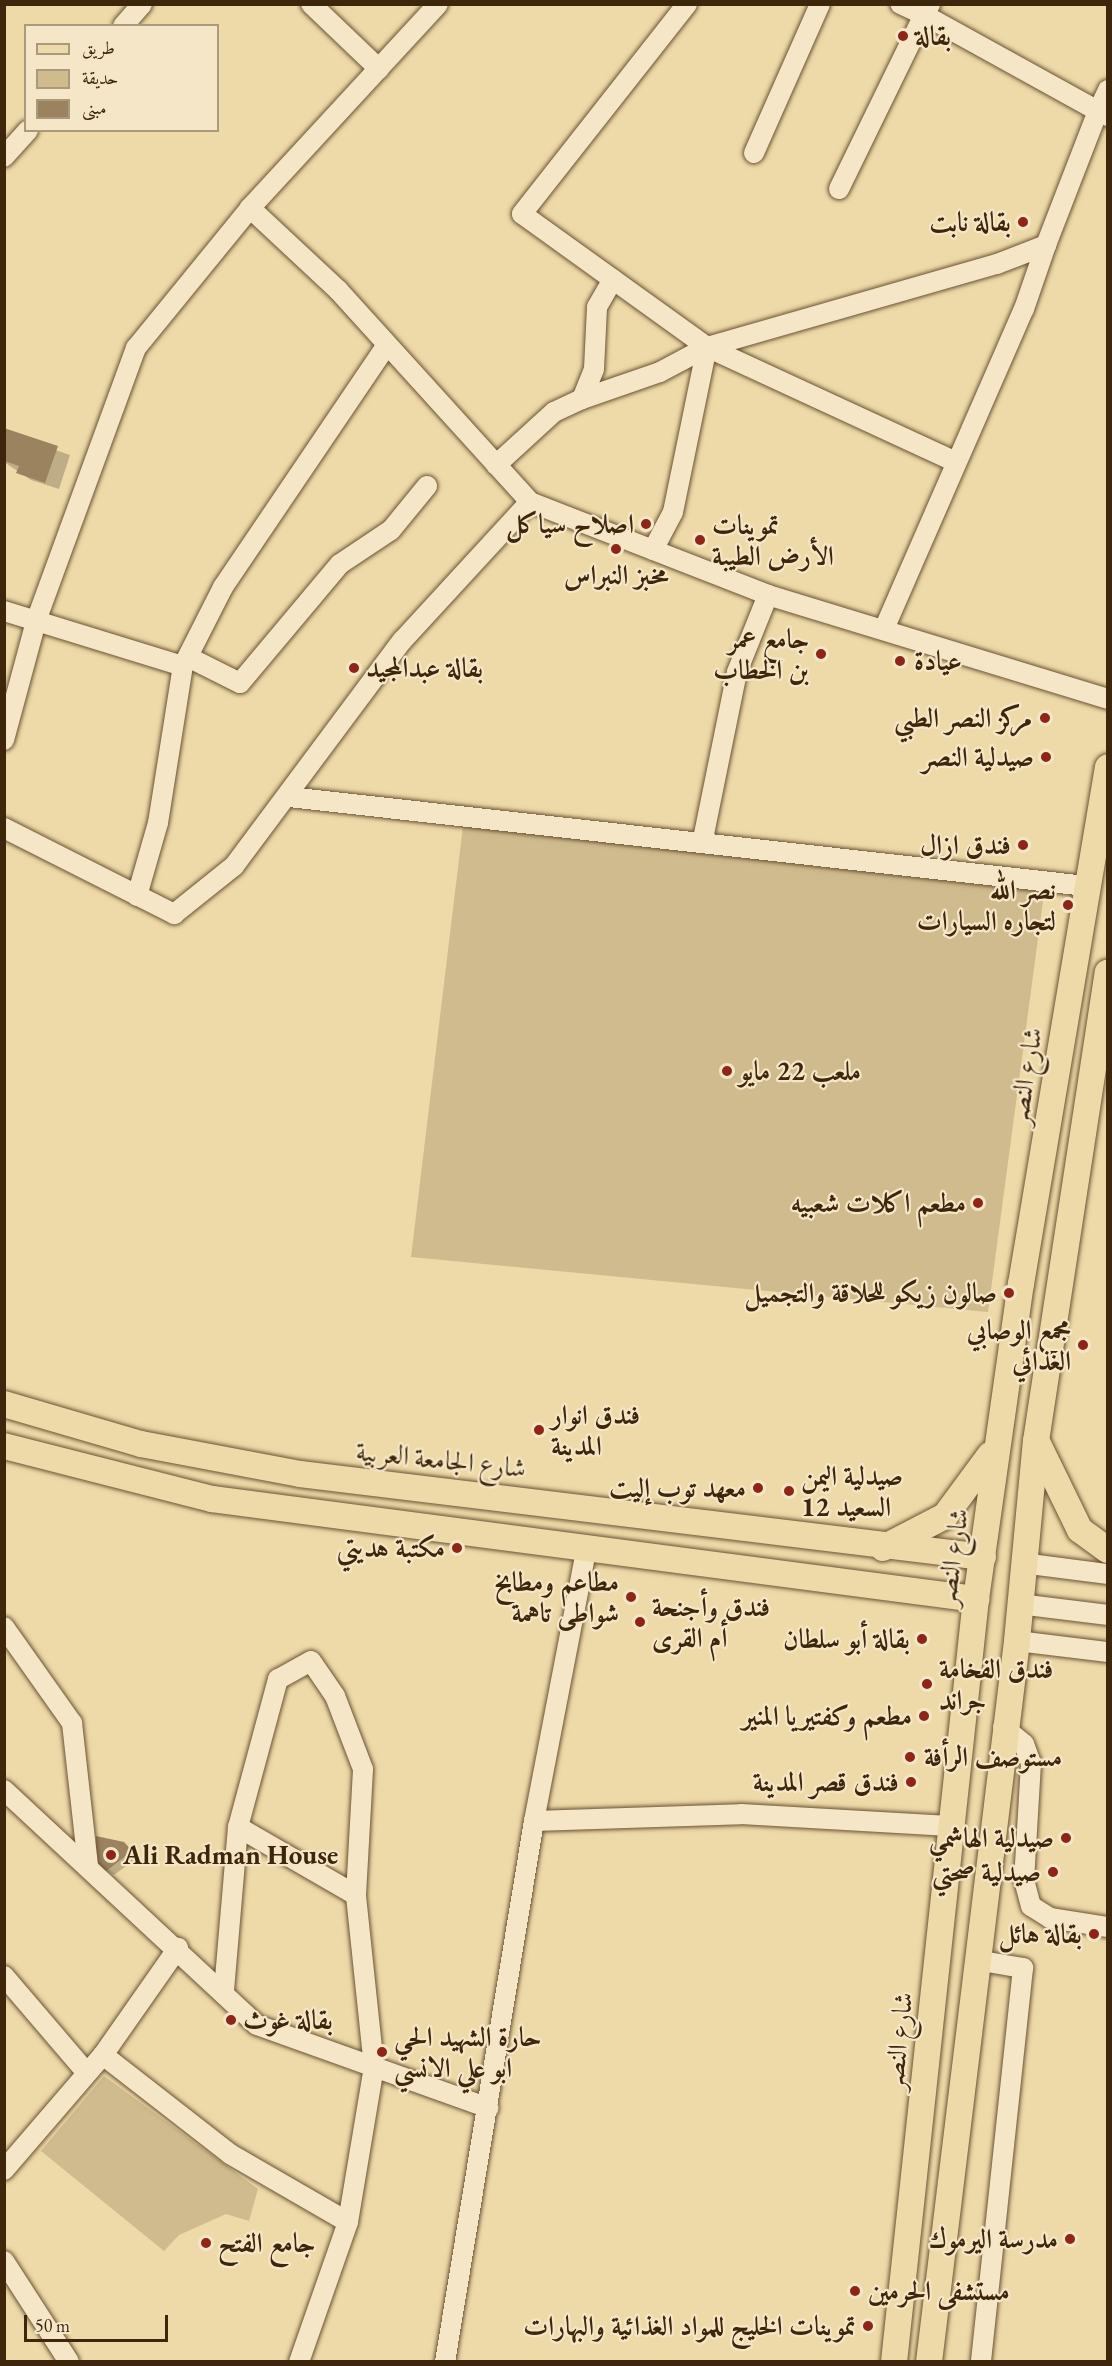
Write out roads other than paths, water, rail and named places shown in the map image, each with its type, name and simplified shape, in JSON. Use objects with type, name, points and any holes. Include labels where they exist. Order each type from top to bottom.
[{"type":"main road","name":"شارع النصر","points":[[894,2361],[972,1626],[1024,1264],[1107,767]]},
{"type":"main road","points":[[929,2361],[1004,1727],[1017,1641],[1022,1563],[1036,1441],[1065,1270],[1107,972]]},
{"type":"main road","points":[[1024,1264],[1043,1277],[1065,1270]]},
{"type":"main road","points":[[1016,1317],[1032,1312],[1057,1320]]},
{"type":"main road","name":"شارع الجامعة العربية","points":[[4,1404],[141,1444],[300,1474],[613,1509],[882,1549],[983,1557]]},
{"type":"main road","points":[[882,1549],[945,1516],[963,1498],[987,1466],[1000,1423]]},
{"type":"main road","points":[[1036,1441],[1080,1530],[1107,1550]]},
{"type":"main road","points":[[4,1446],[212,1499],[587,1546],[976,1599]]},
{"type":"main road","points":[[876,1585],[951,1612],[972,1626]]},
{"type":"main road","points":[[938,1958],[958,1964],[976,1960]]},
{"type":"main road","points":[[931,2017],[944,2001],[965,2005],[971,2019]]},
{"type":"street","points":[[125,24],[142,4]]},
{"type":"street","points":[[311,4],[379,69]]},
{"type":"street","points":[[4,740],[36,621],[135,348],[250,207],[438,4]]},
{"type":"street","points":[[687,4],[522,214],[707,347],[956,462]]},
{"type":"street","points":[[754,153],[820,4]]},
{"type":"street","points":[[900,4],[927,10],[1103,113]]},
{"type":"street","points":[[839,189],[927,10]]},
{"type":"street","points":[[884,629],[1103,113],[1107,90]]},
{"type":"street","points":[[4,157],[26,132]]},
{"type":"street","points":[[250,207],[387,345],[530,502],[768,595],[1107,699]]},
{"type":"street","points":[[496,465],[554,412],[582,399],[660,372],[707,347],[997,264],[1046,245]]},
{"type":"street","points":[[582,399],[594,369],[597,307],[613,279]]},
{"type":"street","points":[[137,896],[158,823],[185,662],[223,587],[387,345]]},
{"type":"street","points":[[653,550],[673,512],[707,347]]},
{"type":"street","points":[[4,611],[185,662],[240,682],[340,564],[391,530],[426,486]]},
{"type":"street","points":[[4,828],[174,914],[234,866],[289,797],[402,641],[530,502]]},
{"type":"street","points":[[703,839],[737,672],[768,595]]},
{"type":"street","points":[[289,797],[703,839],[1086,886]]},
{"type":"street","points":[[445,2361],[489,2108],[534,1821],[587,1546]]},
{"type":"street","points":[[1022,1563],[1107,1574]]},
{"type":"street","points":[[1019,1604],[1107,1615]]},
{"type":"street","points":[[4,1627],[72,1723],[88,1865]]},
{"type":"street","points":[[1017,1641],[1107,1652]]},
{"type":"street","points":[[224,1989],[238,1827],[278,1679],[311,1661],[335,1696],[363,1768],[356,1895],[374,2067],[348,2222],[299,2361]]},
{"type":"street","points":[[1004,1727],[1024,1743],[1031,1763],[1024,1880],[1031,1906],[1050,1918],[1107,1927]]},
{"type":"street","points":[[4,1790],[224,1989],[257,2025],[489,2108]]},
{"type":"street","points":[[534,1821],[741,1814],[950,1826]]},
{"type":"street","points":[[238,1827],[356,1895]]},
{"type":"street","points":[[4,2170],[85,2071],[103,2055],[178,1948]]},
{"type":"street","points":[[976,1960],[1023,1968],[981,2361]]},
{"type":"street","points":[[4,1976],[85,2071]]},
{"type":"street","points":[[103,2055],[230,2154],[348,2222]]},
{"type":"street","points":[[4,2261],[69,2361]]},
{"type":"place","name":"بقالة","points":[[903,36]]},
{"type":"place","name":"بقالة نابت","points":[[1023,222]]},
{"type":"place","name":"اصلاح سياكل","points":[[646,524]]},
{"type":"place","name":"تموينات الأرض الطيبة","points":[[700,540]]},
{"type":"place","name":"مخبز النبراس","points":[[616,549]]},
{"type":"place","name":"جامع عمر بن الخطاب","points":[[821,654]]},
{"type":"place","name":"عيادة","points":[[900,661]]},
{"type":"place","name":"بقالة عبدالمجيد","points":[[354,668]]},
{"type":"place","name":"مركز النصر الطبي","points":[[1045,718]]},
{"type":"place","name":"صيدلية النصر","points":[[1046,757]]},
{"type":"place","name":"فندق ازال","points":[[1023,845]]},
{"type":"place","name":"نصر الله لتجاره السيارات","points":[[1068,905]]},
{"type":"place","name":"ملعب 22 مايو","points":[[727,1071]]},
{"type":"place","name":"مطعم اكلات شعبيه","points":[[978,1203]]},
{"type":"place","name":"صالون زيكو للحلاقة والتجميل","points":[[1009,1293]]},
{"type":"place","name":"مجمع الوصابي الغذائي","points":[[1083,1345]]},
{"type":"place","name":"فندق انوار المدينة","points":[[539,1430]]},
{"type":"place","name":"معهد توب إليت","points":[[758,1488]]},
{"type":"place","name":"صيدلية اليمن السعيد 12","points":[[789,1491]]},
{"type":"place","name":"مكتبة هديتي","points":[[457,1548]]},
{"type":"place","name":"مطاعم ومطابخ شواطى تاهمة","points":[[631,1597]]},
{"type":"place","name":"فندق وأجنحة أم القرى","points":[[640,1622]]},
{"type":"place","name":"بقالة أبو سلطان","points":[[922,1639]]},
{"type":"place","name":"فندق الفخامة جراند","points":[[927,1684]]},
{"type":"place","name":"مطعم وكفتيريا المنير","points":[[924,1716]]},
{"type":"place","name":"مستوصف الرأفة","points":[[910,1757]]},
{"type":"place","name":"فندق قصر المدينة","points":[[911,1782]]},
{"type":"place","name":"صيدلية الهاشمي","points":[[1066,1838]]},
{"type":"place","name":"Ali Radman House","points":[[111,1855]]},
{"type":"place","name":"صيدلية صحتي","points":[[1053,1872]]},
{"type":"place","name":"بقالة هائل","points":[[1094,1934]]},
{"type":"place","name":"بقالة غوث","points":[[231,2020]]},
{"type":"place","name":"حارة الشهيد الحي ابو علي الانسي","points":[[382,2052]]},
{"type":"place","name":"مدرسة اليرموك","points":[[1070,2239]]},
{"type":"place","name":"جامع الفتح","points":[[206,2243]]},
{"type":"place","name":"مستشفى الحرمين","points":[[855,2291]]},
{"type":"place","name":"تموينات الخليج للمواد الغذائية والبهارات","points":[[868,2326]]}]
